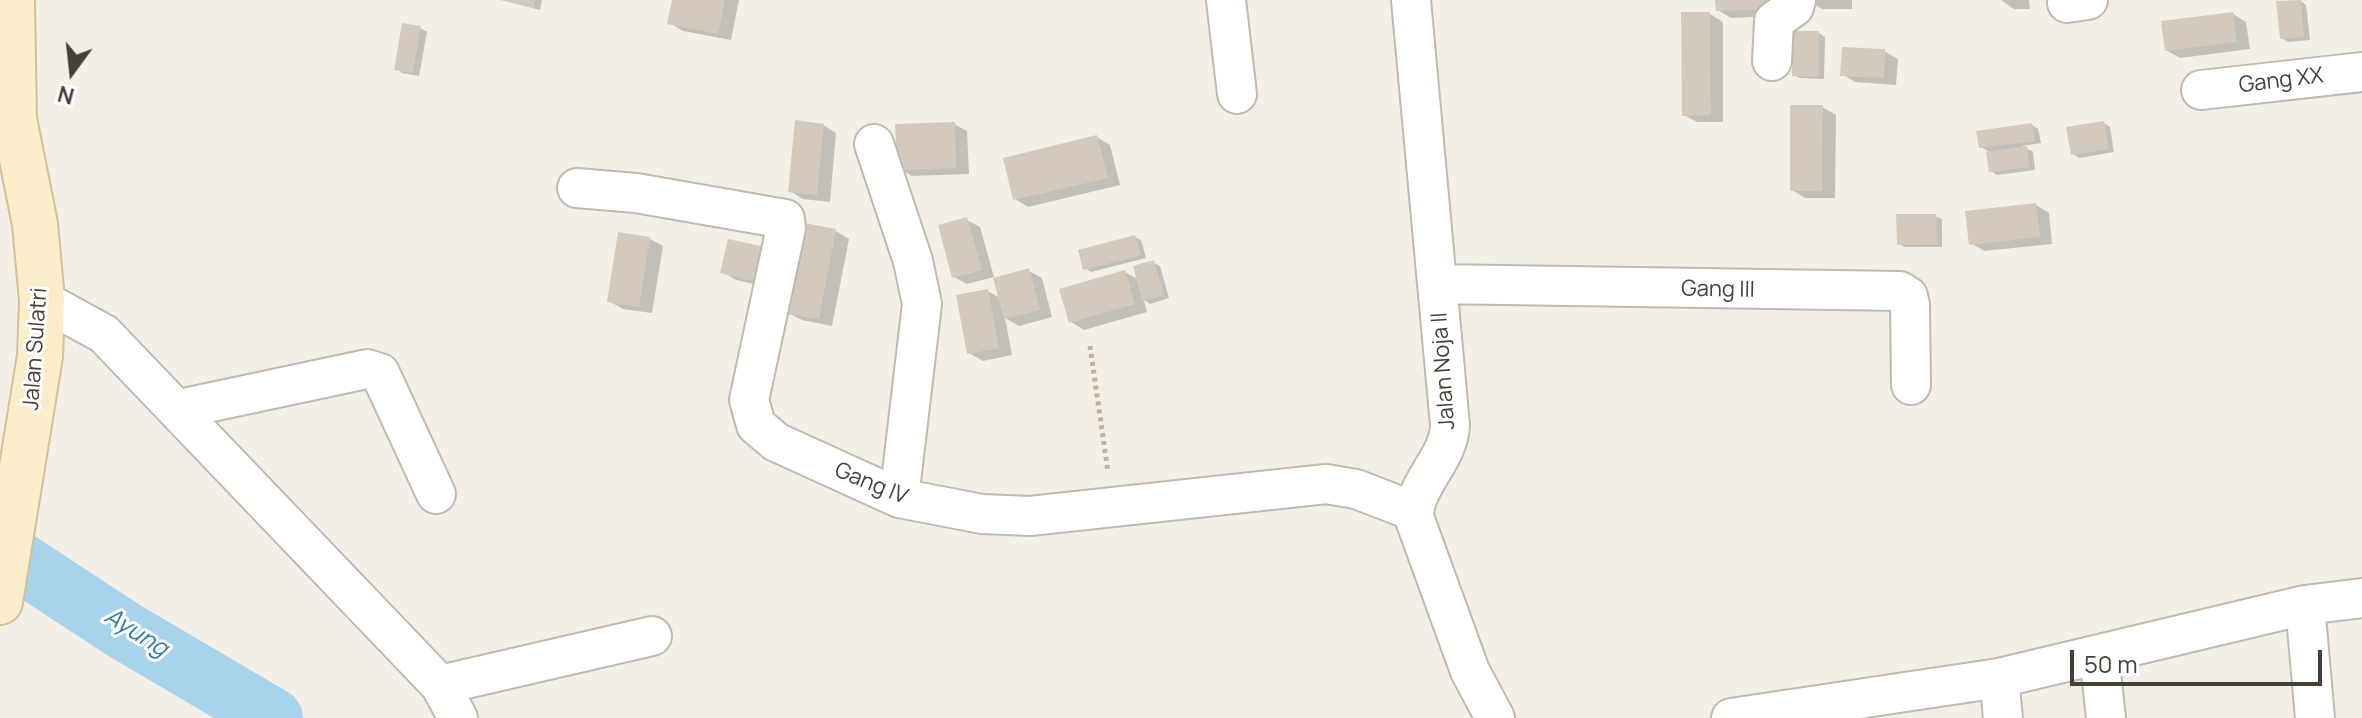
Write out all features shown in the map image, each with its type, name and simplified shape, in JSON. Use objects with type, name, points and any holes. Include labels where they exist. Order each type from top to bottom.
[{"type":"main road","name":"Jalan Sulatri","points":[[0,602],[40,356],[42,300],[35,224],[14,119],[12,0]]},
{"type":"street","points":[[1226,0],[1237,94]]},
{"type":"street","name":"Jalan Noja II","points":[[1411,0],[1450,437],[1413,511]]},
{"type":"street","points":[[1772,61],[1774,21],[1794,7],[1796,0]]},
{"type":"street","name":"Gang XX","points":[[2201,90],[2362,72]]},
{"type":"street","points":[[874,144],[913,261],[922,304],[899,498]]},
{"type":"street","name":"Gang IV","points":[[577,188],[636,193],[783,217],[786,228],[749,400],[756,425],[776,442],[899,498],[982,514],[1061,514],[1326,484],[1356,489],[1413,511]]},
{"type":"street","name":"Gang III","points":[[1437,284],[1900,291],[1908,296],[1910,305],[1911,385]]},
{"type":"street","points":[[42,300],[104,334],[179,409],[440,685],[458,718]]},
{"type":"street","points":[[179,409],[367,369],[380,373],[436,494]]},
{"type":"street","points":[[1413,511],[1416,531],[1470,671],[1495,718]]},
{"type":"street","points":[[1731,718],[1864,707],[2305,605],[2362,598]]},
{"type":"street","points":[[2305,605],[2315,718]]},
{"type":"street","points":[[440,685],[652,636]]},
{"type":"street","points":[[2099,655],[2106,718]]},
{"type":"street","points":[[1999,678],[2003,718]]},
{"type":"path","points":[[1090,346],[1113,507]]},
{"type":"building","points":[[500,0],[535,0],[534,8]]},
{"type":"building","points":[[672,0],[725,0],[718,34],[667,24]]},
{"type":"building","points":[[1715,0],[1779,0],[1779,8],[1716,11]]},
{"type":"building","points":[[2301,0],[2304,37],[2280,39],[2276,1]]},
{"type":"building","points":[[1681,12],[1710,12],[1711,115],[1682,116]]},
{"type":"building","points":[[2233,12],[2237,42],[2165,51],[2161,21]]},
{"type":"building","points":[[402,23],[421,26],[413,73],[394,70]]},
{"type":"building","points":[[1792,31],[1819,31],[1819,77],[1792,76]]},
{"type":"building","points":[[1842,47],[1885,49],[1884,78],[1840,76]]},
{"type":"building","points":[[1790,105],[1823,105],[1822,191],[1790,191]]},
{"type":"building","points":[[795,120],[824,124],[817,195],[788,192]]},
{"type":"building","points":[[2104,121],[2109,149],[2071,155],[2066,127]]},
{"type":"building","points":[[955,122],[956,168],[897,170],[895,124]]},
{"type":"building","points":[[2032,123],[2035,141],[1979,148],[1976,131]]},
{"type":"building","points":[[1097,135],[1108,178],[1013,200],[1003,158]]},
{"type":"building","points":[[2027,146],[2029,167],[1989,172],[1986,152]]},
{"type":"building","points":[[2036,203],[2040,237],[1969,245],[1965,211]]},
{"type":"building","points":[[1896,214],[1936,214],[1937,244],[1897,245]]},
{"type":"building","points":[[967,217],[982,270],[952,278],[938,225]]},
{"type":"building","points":[[804,223],[836,229],[819,319],[786,314]]},
{"type":"building","points":[[618,232],[650,237],[639,307],[607,302]]},
{"type":"building","points":[[1135,235],[1141,255],[1083,270],[1078,250]]},
{"type":"building","points":[[728,239],[765,247],[757,282],[720,273]]},
{"type":"building","points":[[1154,260],[1164,295],[1142,301],[1133,266]]},
{"type":"building","points":[[1029,268],[1040,310],[1004,319],[993,278]]},
{"type":"building","points":[[1125,270],[1135,304],[1069,323],[1059,289]]},
{"type":"building","points":[[988,289],[999,348],[967,354],[956,295]]},
{"type":"waterway","name":"Ayung","points":[[0,549],[125,631],[273,718]]}]
